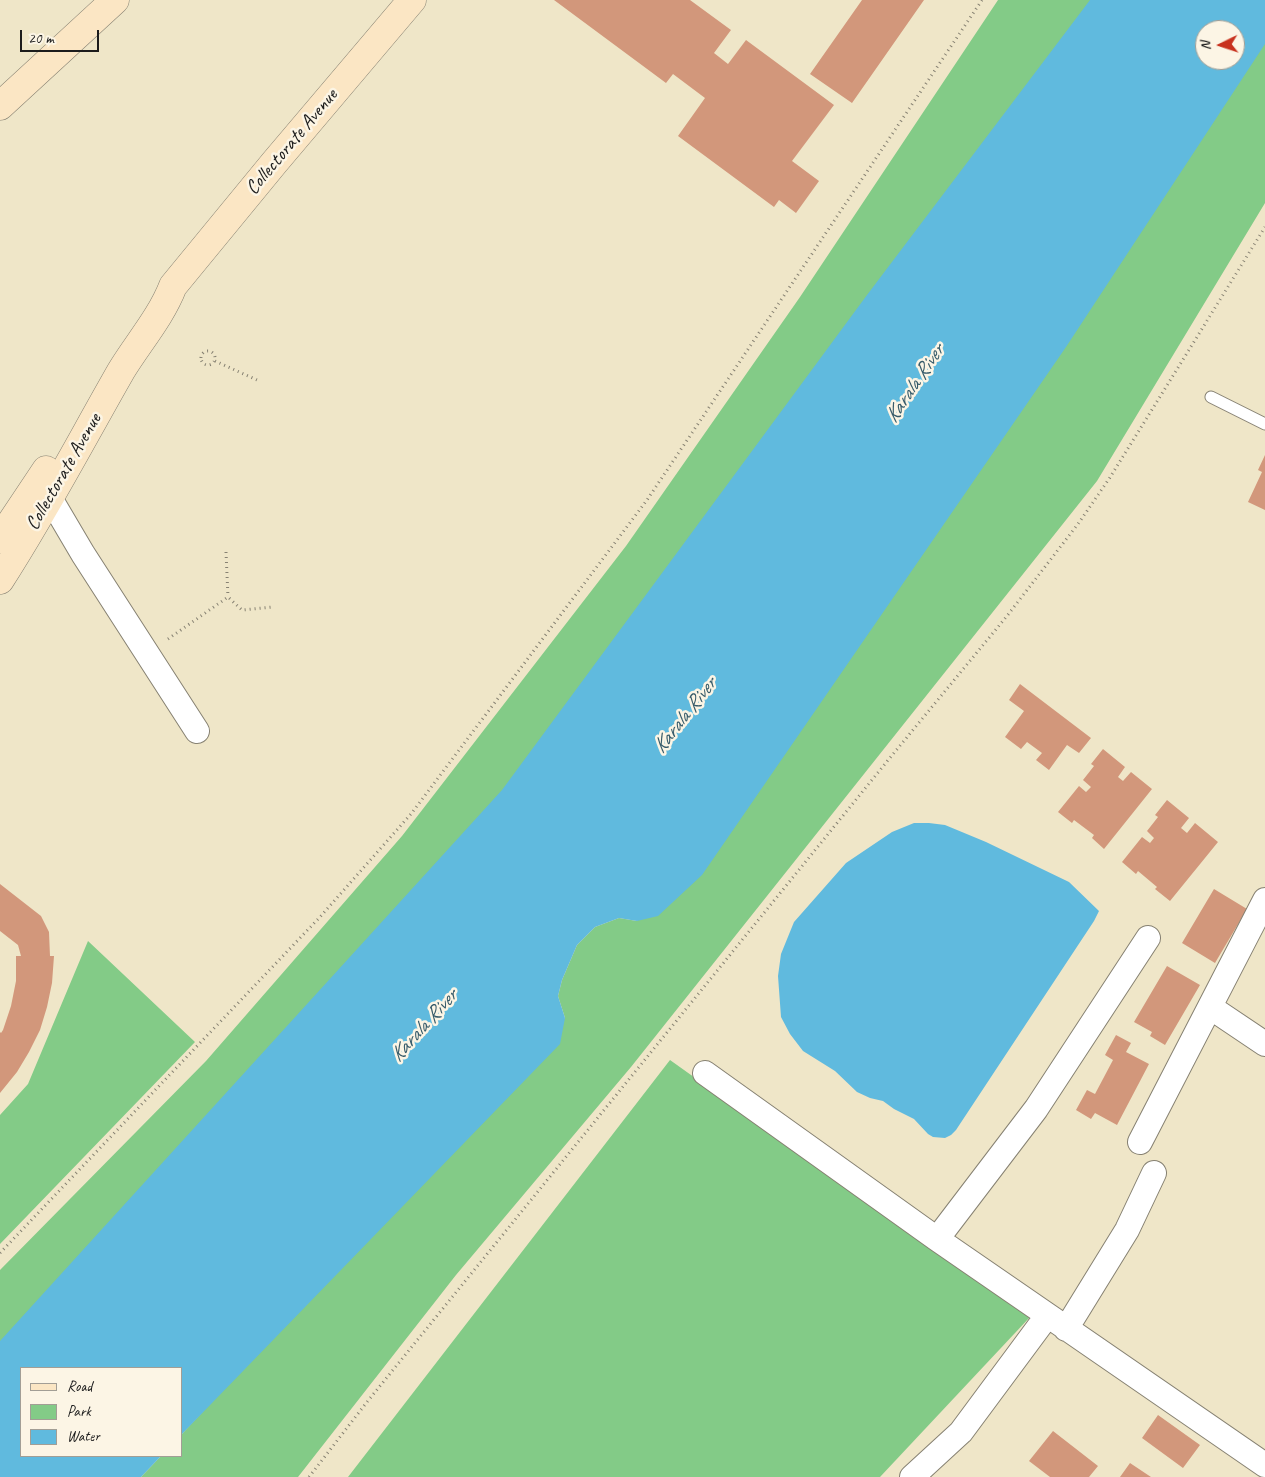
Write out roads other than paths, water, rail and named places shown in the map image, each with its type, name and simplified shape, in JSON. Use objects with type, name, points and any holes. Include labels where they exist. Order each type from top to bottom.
[{"type":"street","points":[[0,106],[115,0]]},
{"type":"street","name":"Collectorate Avenue","points":[[0,580],[45,489],[117,365],[132,327],[156,295],[173,286],[412,0]]},
{"type":"street","points":[[45,489],[83,554],[197,731]]},
{"type":"street","name":"Collectorate Avenue","points":[[0,539],[45,489]]},
{"type":"street","points":[[1140,1142],[1265,900]]},
{"type":"street","points":[[937,1239],[1036,1109],[1148,938]]},
{"type":"street","points":[[1210,1007],[1265,1044]]},
{"type":"street","points":[[705,1073],[1046,1316],[1265,1465]]},
{"type":"street","points":[[1066,1330],[1127,1230],[1154,1173]]},
{"type":"street","points":[[912,1477],[961,1432],[1046,1316]]},
{"type":"lane","points":[[1211,397],[1265,424]]},
{"type":"water","name":"Karala River","points":[[1090,0],[1265,0],[1265,44],[1066,347],[702,875],[658,916],[637,921],[619,918],[595,927],[577,945],[562,980],[558,996],[565,1018],[560,1044],[182,1434],[182,1367],[20,1367],[20,1457],[160,1457],[141,1477],[0,1477],[0,1341],[502,790],[867,295]]},
{"type":"water","points":[[914,823],[945,825],[986,842],[1069,882],[1099,911],[956,1130],[945,1138],[933,1137],[914,1119],[883,1101],[857,1092],[835,1071],[803,1051],[790,1034],[781,1017],[778,976],[781,954],[794,922],[846,863],[892,832]]}]
